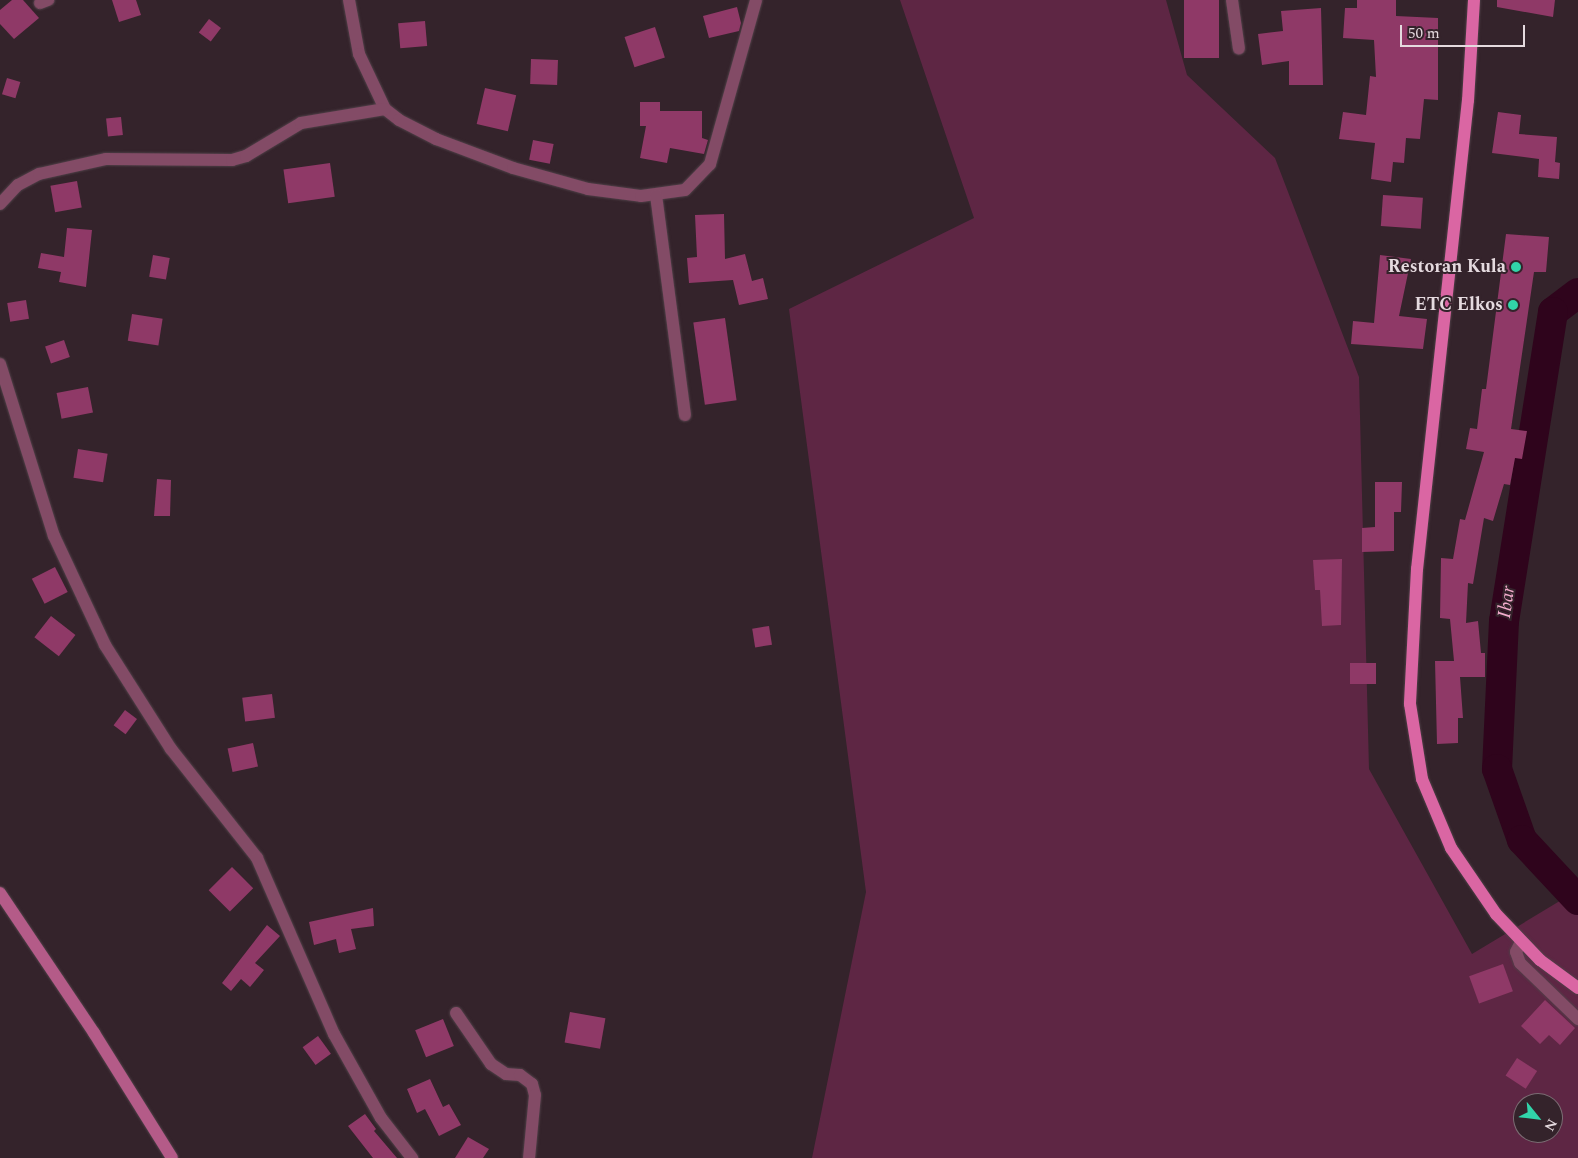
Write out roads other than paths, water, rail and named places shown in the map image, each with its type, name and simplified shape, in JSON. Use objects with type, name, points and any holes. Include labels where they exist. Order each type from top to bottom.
[{"type":"main road","points":[[1474,0],[1468,100],[1417,569],[1410,704],[1414,745],[1435,814],[1471,882],[1521,942],[1578,988]]},
{"type":"main road","points":[[0,893],[94,1033],[172,1158]]},
{"type":"street","points":[[349,0],[359,54],[385,109],[399,120],[436,139],[513,168],[588,188],[641,196],[685,190],[710,164],[756,0]]},
{"type":"street","points":[[1232,0],[1240,49]]},
{"type":"street","points":[[0,204],[18,184],[38,174],[106,158],[232,160],[246,156],[301,124],[385,109]]},
{"type":"street","points":[[656,195],[685,415]]},
{"type":"street","points":[[0,364],[54,536],[105,645],[171,750],[257,858],[334,1034],[381,1118],[412,1158]]},
{"type":"street","points":[[1521,942],[1516,952],[1520,963],[1578,1019]]},
{"type":"street","points":[[456,1012],[491,1064],[506,1074],[520,1075],[532,1084],[535,1095],[529,1158]]},
{"type":"waterway","name":"Ibar","points":[[1578,293],[1553,312],[1504,621],[1497,769],[1522,840],[1578,900]]},
{"type":"place","name":"Restoran Kula","points":[[1516,267]]},
{"type":"place","name":"ETC Elkos","points":[[1513,305]]}]
